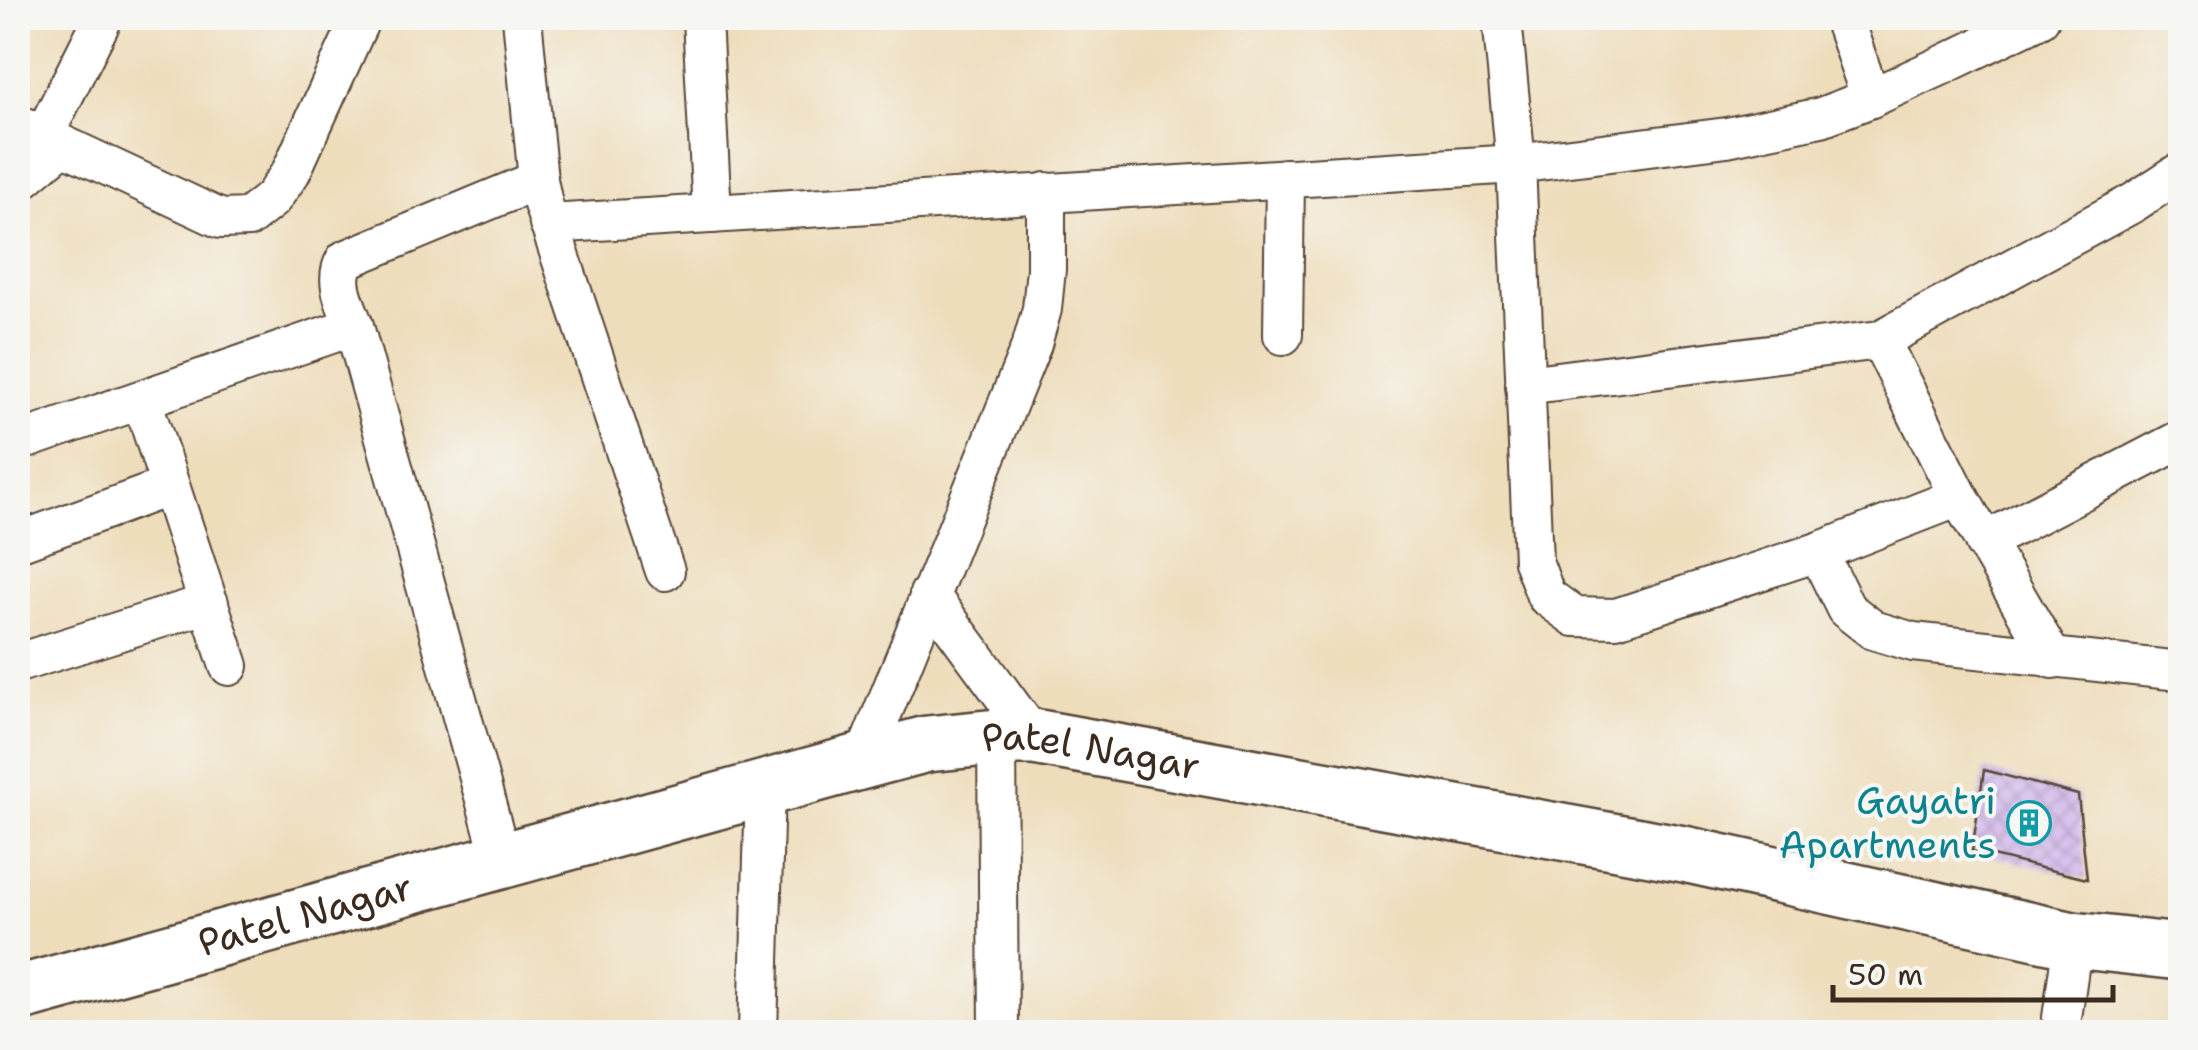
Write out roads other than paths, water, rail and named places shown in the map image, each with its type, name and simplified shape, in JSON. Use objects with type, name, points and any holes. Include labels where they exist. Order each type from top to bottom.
[{"type":"street","points":[[18,183],[103,18]]},
{"type":"street","points":[[41,136],[221,220],[248,218],[272,199],[291,172],[361,18]]},
{"type":"street","points":[[522,18],[538,180],[549,224],[665,572]]},
{"type":"street","points":[[702,18],[712,214]]},
{"type":"street","points":[[1502,18],[1516,164],[1532,562],[1546,596],[1574,618],[1616,618],[1818,552],[1960,497]]},
{"type":"street","points":[[1843,18],[1872,98]]},
{"type":"street","points":[[549,224],[1516,164],[1727,137],[1822,117],[1872,98],[2040,18]]},
{"type":"street","points":[[1525,385],[1880,340],[2134,203],[2180,172]]},
{"type":"street","points":[[1283,335],[1285,178]]},
{"type":"street","points":[[502,861],[339,271],[345,260],[538,180]]},
{"type":"street","points":[[863,760],[1032,344],[1042,309],[1046,269],[1046,192]]},
{"type":"street","points":[[18,442],[354,326]]},
{"type":"street","points":[[1880,340],[1984,542],[2053,659]]},
{"type":"street","points":[[142,400],[229,666]]},
{"type":"street","points":[[1984,542],[2180,440]]},
{"type":"street","points":[[18,542],[170,486]]},
{"type":"street","points":[[1818,552],[1846,610],[1872,630],[1913,642],[2180,671]]},
{"type":"street","points":[[930,594],[1016,737],[999,1032]]},
{"type":"street","points":[[18,663],[208,603]]},
{"type":"street","name":"Patel Nagar","points":[[18,994],[863,760],[927,744],[1016,737],[1684,854],[2073,940],[2180,952]]},
{"type":"street","points":[[758,1032],[765,788]]},
{"type":"street","points":[[2060,1032],[2073,940]]},
{"type":"place","name":"Gayatri Apartments","points":[[2029,823]]}]
